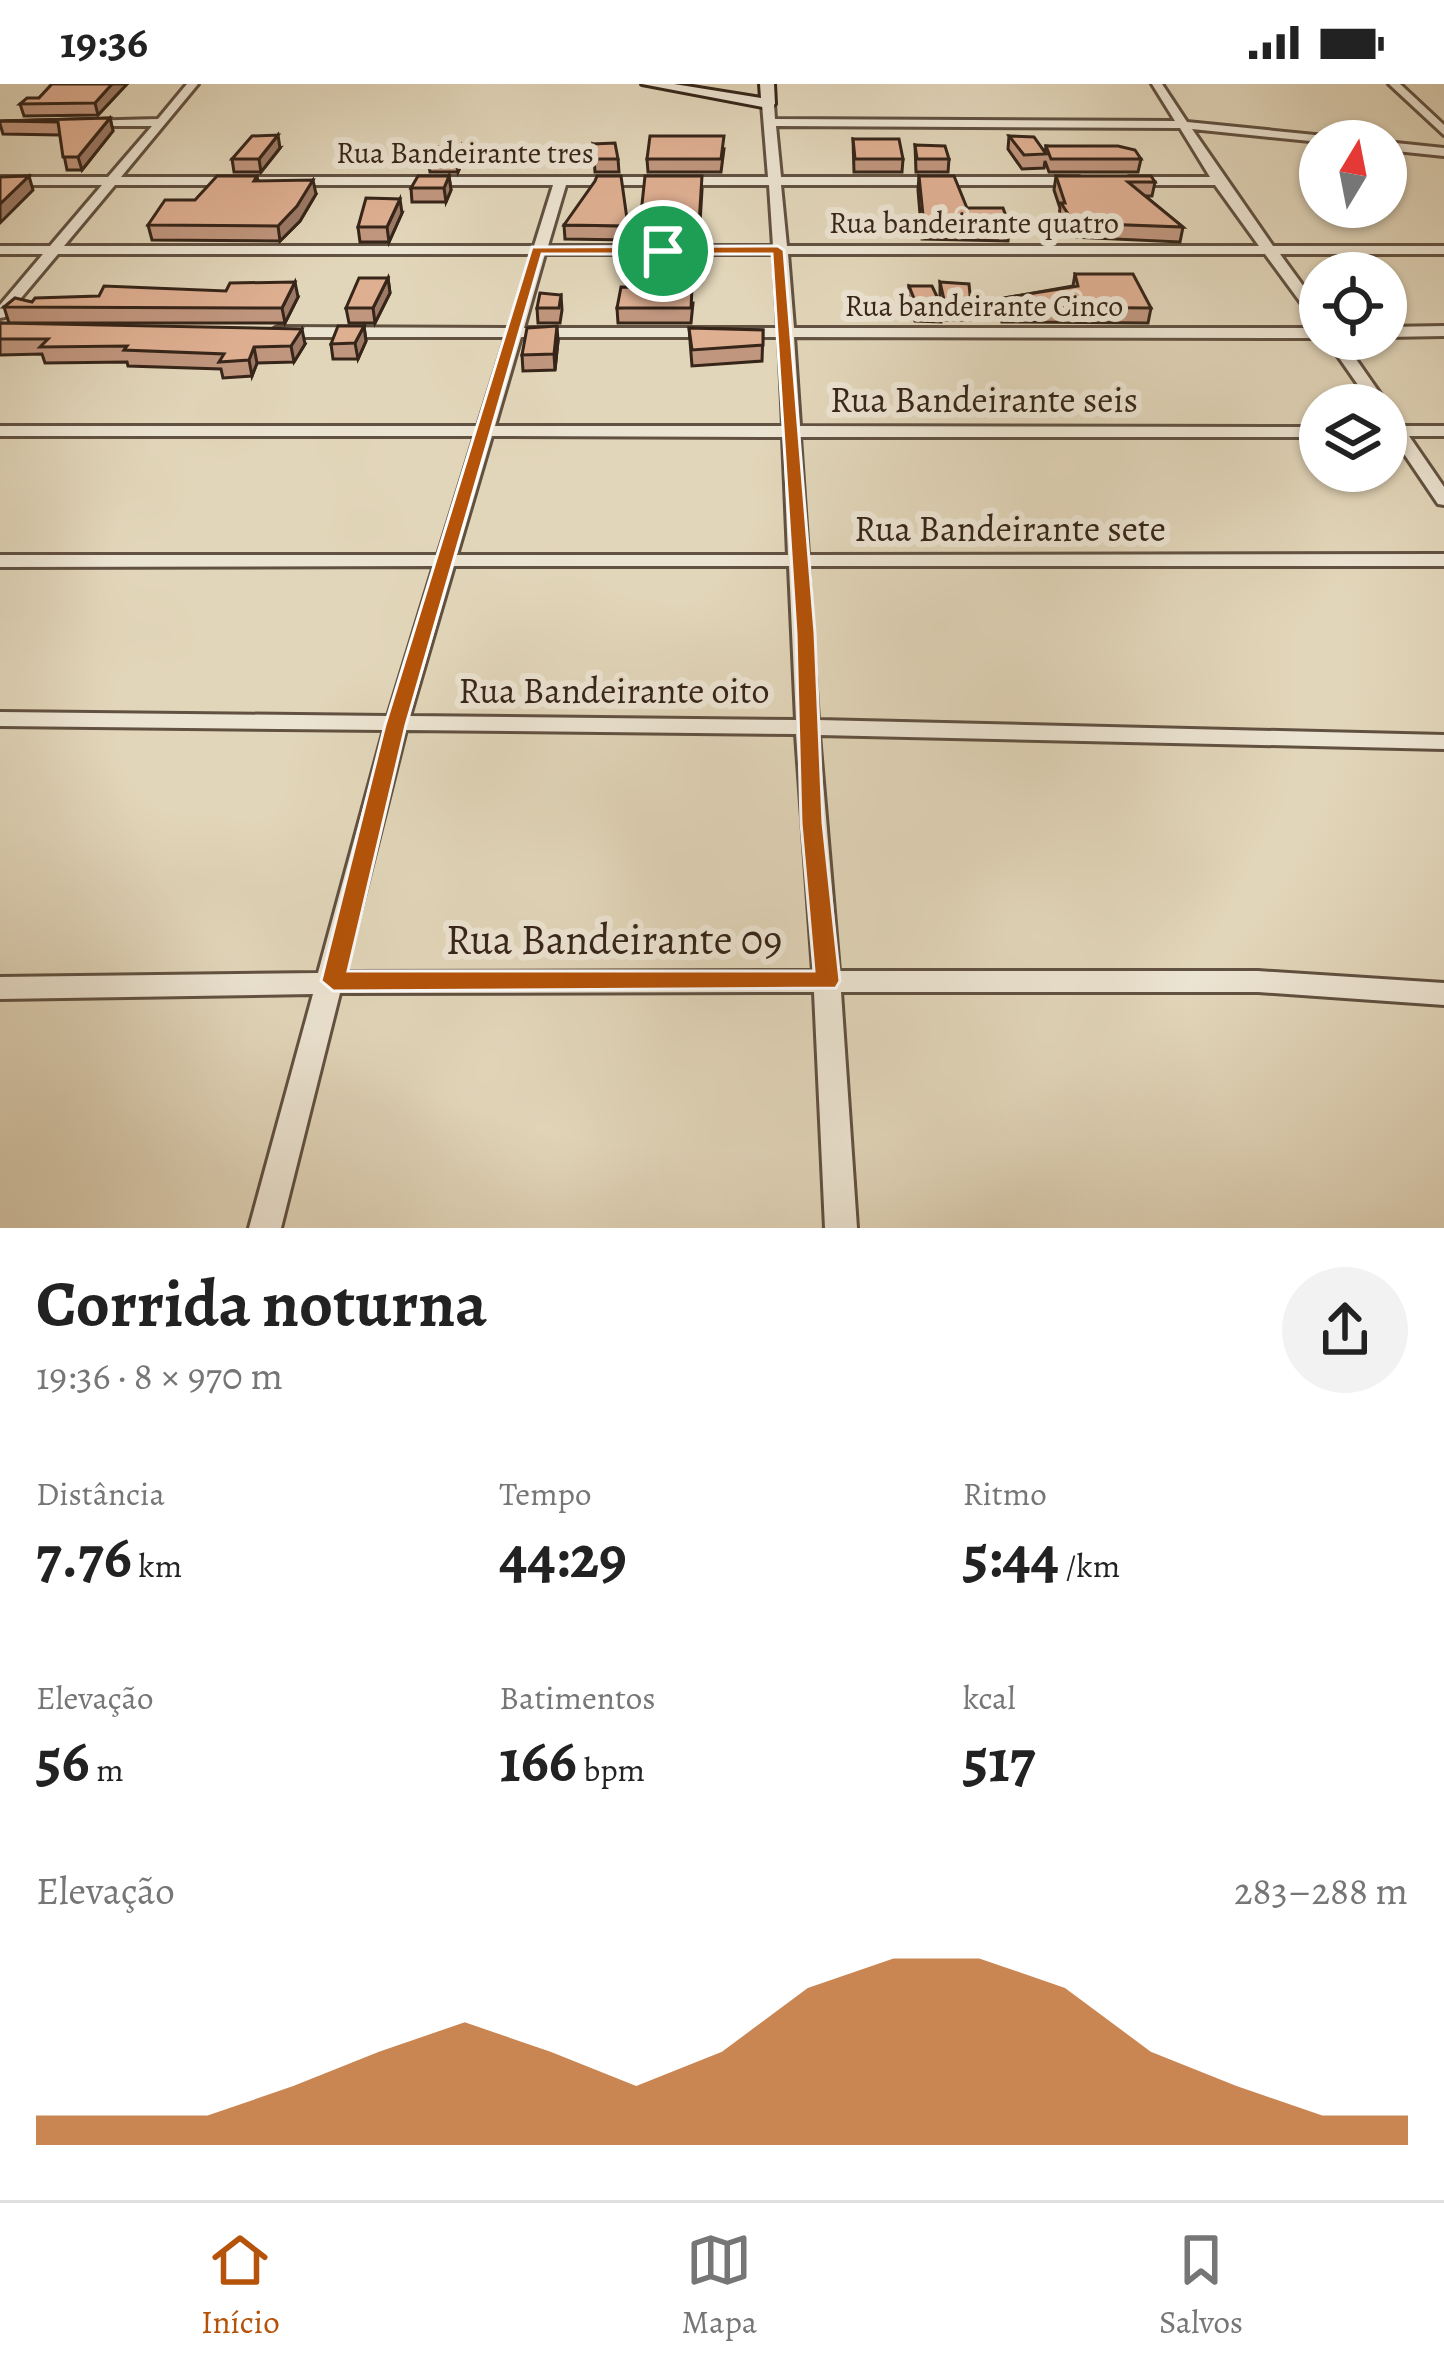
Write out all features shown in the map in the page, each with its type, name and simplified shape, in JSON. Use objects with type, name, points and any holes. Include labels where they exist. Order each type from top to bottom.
[{"type":"main road","points":[[649,84],[768,103]]},
{"type":"street","points":[[0,314],[193,84]]},
{"type":"street","points":[[1157,84],[1219,181],[1299,290]]},
{"type":"street","points":[[1394,84],[1444,131]]},
{"type":"street","points":[[841,1228],[783,332],[784,288],[768,103],[1186,125],[1299,137]]},
{"type":"street","points":[[1416,105],[1444,105]]},
{"type":"street","points":[[76,123],[162,122]]},
{"type":"street","points":[[1407,148],[1444,152]]},
{"type":"street","points":[[265,1228],[396,725],[560,180]]},
{"type":"street","name":"Rua Bandeirante tres","points":[[0,181],[1087,181]]},
{"type":"street","points":[[1109,182],[1219,181]]},
{"type":"street","name":"Rua bandeirante quatro","points":[[0,250],[1444,250]]},
{"type":"street","points":[[1407,332],[1444,331]]},
{"type":"street","name":"Rua bandeirante Cinco","points":[[259,332],[1299,333]]},
{"type":"street","name":"Rua Bandeirante seis","points":[[0,431],[1299,432]]},
{"type":"street","points":[[1407,431],[1444,431]]},
{"type":"street","points":[[1407,451],[1444,500]]},
{"type":"street","name":"Rua Bandeirante sete","points":[[0,561],[1444,560]]},
{"type":"street","name":"Rua Bandeirante oito","points":[[0,719],[807,727],[1444,742]]},
{"type":"street","name":"Rua Bandeirante 09","points":[[0,988],[333,981],[827,981],[1340,985],[1444,994]]},
{"type":"building","points":[[52,84],[112,84],[95,103],[20,104],[27,98],[39,98]]},
{"type":"building","points":[[110,118],[78,157],[63,157],[58,122],[0,121]]},
{"type":"building","points":[[278,135],[259,159],[232,159],[252,136]]},
{"type":"building","points":[[650,136],[724,136],[721,159],[647,159]]},
{"type":"building","points":[[1009,136],[1034,137],[1046,154],[1024,155]]},
{"type":"building","points":[[853,139],[899,139],[903,159],[855,159]]},
{"type":"building","points":[[615,143],[618,159],[595,159],[593,144]]},
{"type":"building","points":[[915,145],[945,146],[949,159],[917,159]]},
{"type":"building","points":[[1046,146],[1118,146],[1135,150],[1141,159],[1051,159]]},
{"type":"building","points":[[435,147],[461,147],[456,159],[428,159]]},
{"type":"building","points":[[29,176],[0,204],[0,177]]},
{"type":"building","points":[[217,176],[313,180],[278,226],[148,225],[165,200],[195,200]]},
{"type":"building","points":[[418,176],[449,176],[444,188],[411,188]]},
{"type":"building","points":[[597,176],[621,176],[628,226],[564,225],[595,181]]},
{"type":"building","points":[[645,176],[702,176],[699,224],[640,223]]},
{"type":"building","points":[[919,176],[954,176],[967,208],[1003,208],[1010,227],[924,225]]},
{"type":"building","points":[[1056,176],[1151,176],[1155,182],[1128,182],[1183,227],[1074,223],[1061,203],[1065,203]]},
{"type":"building","points":[[366,198],[400,199],[387,227],[358,227]]},
{"type":"building","points":[[1075,274],[1133,274],[1151,308],[1004,307],[1004,298],[1078,286]]},
{"type":"building","points":[[359,278],[388,278],[373,308],[346,308]]},
{"type":"building","points":[[295,282],[282,308],[4,307],[15,298],[32,302],[35,298],[99,296],[104,286],[226,291],[230,283]]},
{"type":"building","points":[[940,282],[969,284],[971,305],[945,304]]},
{"type":"building","points":[[909,286],[932,286],[942,307],[917,306]]},
{"type":"building","points":[[621,287],[692,288],[691,308],[617,308]]},
{"type":"building","points":[[540,293],[561,295],[559,308],[537,308]]},
{"type":"building","points":[[0,323],[302,329],[291,346],[254,347],[249,360],[219,362],[224,354],[124,350],[127,346],[40,347],[48,339],[0,339]]},
{"type":"building","points":[[338,326],[364,326],[355,343],[331,344]]},
{"type":"building","points":[[557,326],[554,354],[522,355],[527,328]]},
{"type":"building","points":[[689,328],[763,330],[763,345],[692,350]]},
{"type":"route","points":[[537,250],[663,251],[778,250],[805,633],[812,823],[827,981],[333,981],[396,725],[537,250]]}]
